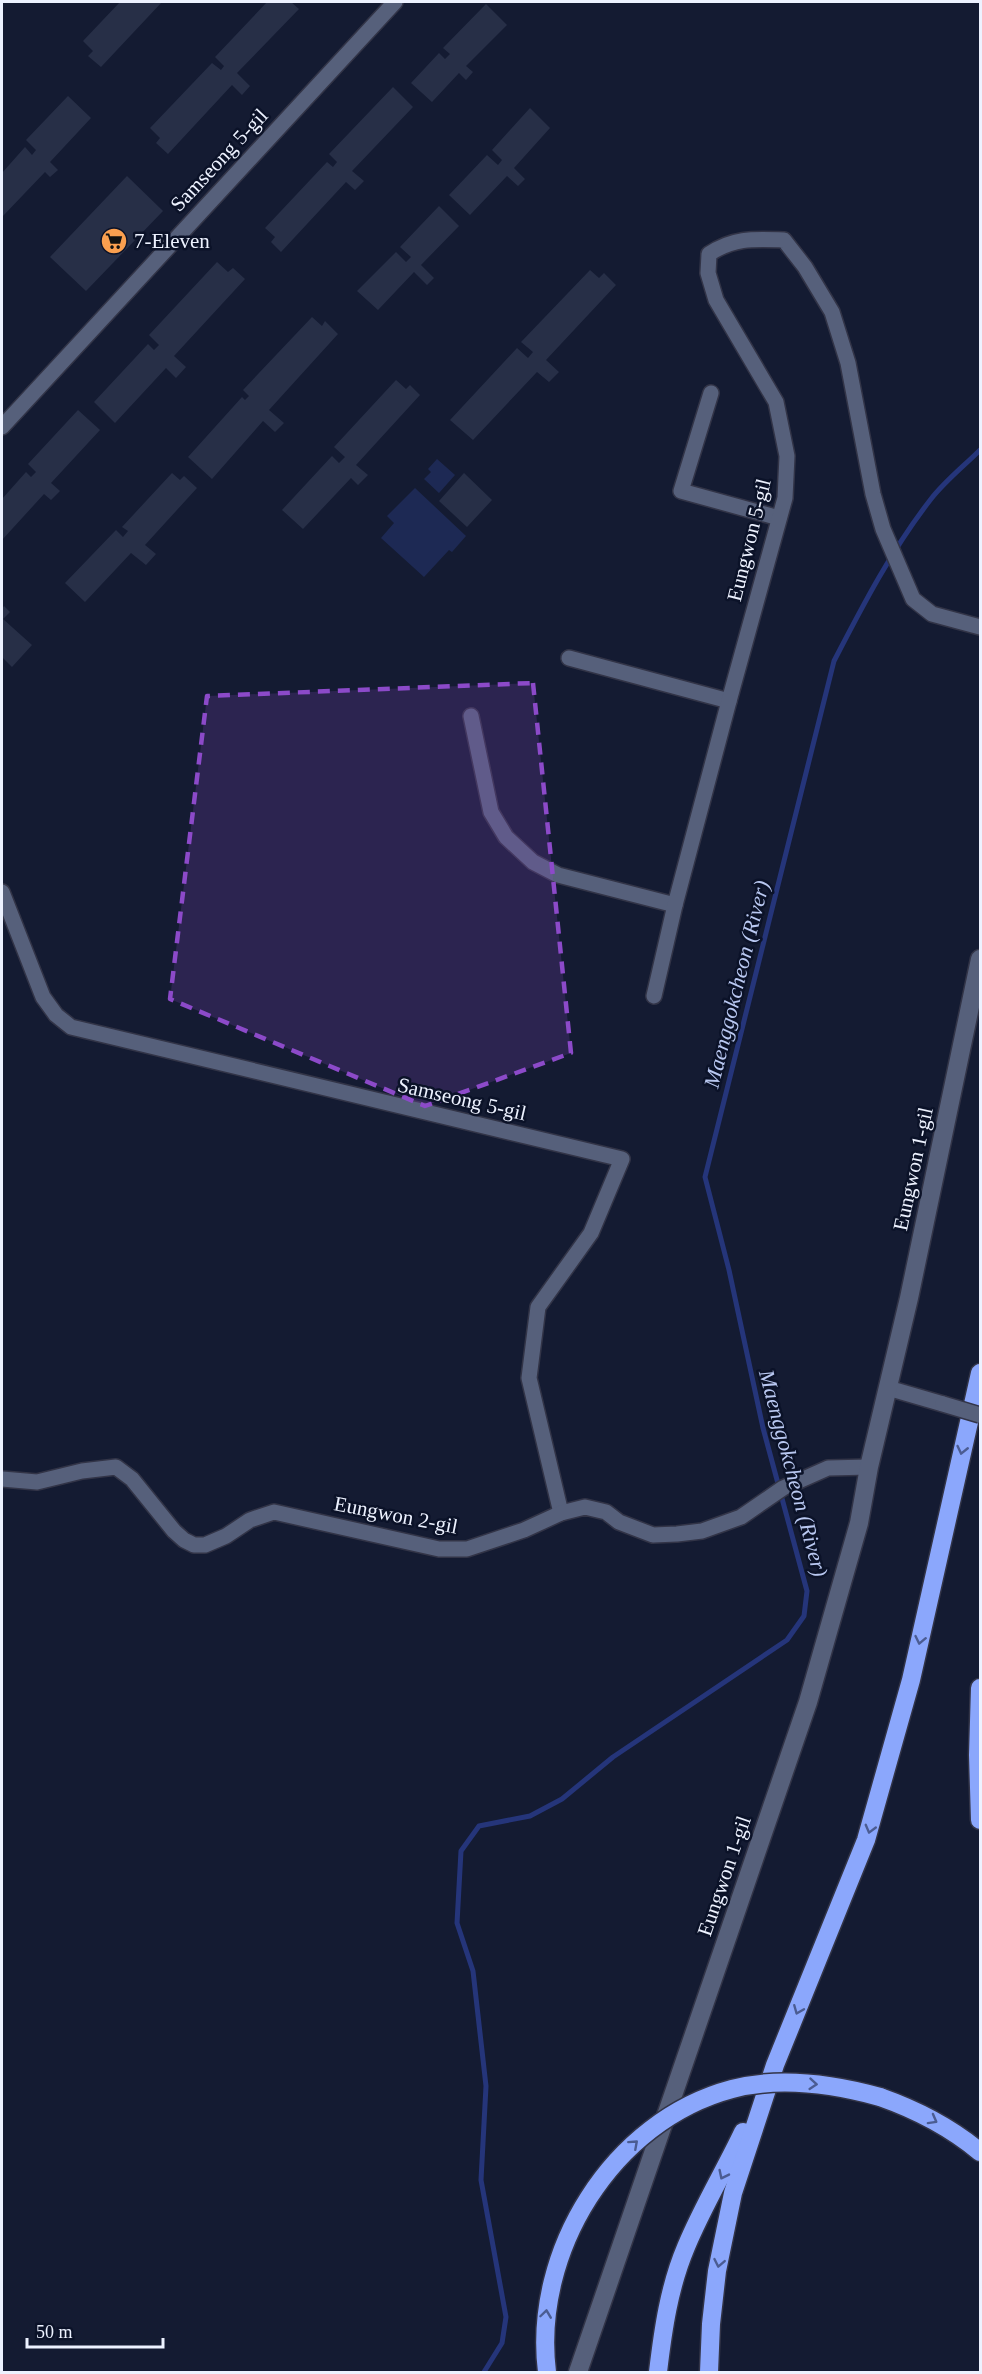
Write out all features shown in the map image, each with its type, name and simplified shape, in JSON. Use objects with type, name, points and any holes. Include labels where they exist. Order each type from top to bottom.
[{"type":"highway","points":[[658,2373],[670,2298],[687,2246],[775,2065],[867,1840],[911,1680],[981,1373]]},
{"type":"highway","points":[[981,1688],[978,1755],[981,1820]]},
{"type":"highway","points":[[709,2373],[711,2324],[717,2271],[733,2193],[775,2065]]},
{"type":"highway","points":[[547,2373],[544,2331],[548,2300],[562,2249],[591,2193],[610,2168],[655,2126],[680,2111],[732,2089],[781,2083],[845,2088],[880,2097],[926,2116],[951,2130],[981,2152]]},
{"type":"street","name":"Samseong 5-gil","points":[[2,427],[395,2]]},
{"type":"street","name":"Eungwon 5-gil","points":[[654,996],[675,905],[785,498],[787,456],[776,402],[716,300],[708,273],[710,254],[724,244],[742,240],[784,240],[805,267],[832,312],[848,363],[873,494],[883,529],[913,599],[932,614],[981,627]]},
{"type":"street","points":[[711,393],[681,491],[779,518]]},
{"type":"street","points":[[569,658],[729,700]]},
{"type":"street","points":[[471,716],[491,812],[506,837],[533,862],[558,875],[675,905]]},
{"type":"street","name":"Samseong 5-gil","points":[[2,892],[43,997],[56,1015],[71,1027],[622,1159],[591,1233],[538,1307],[529,1378],[561,1513]]},
{"type":"street","name":"Eungwon 1-gil","points":[[578,2373],[808,1702],[860,1522],[869,1467],[909,1298],[981,959]]},
{"type":"street","points":[[888,1388],[981,1415]]},
{"type":"street","name":"Eungwon 2-gil","points":[[2,1479],[37,1482],[116,1467],[132,1479],[174,1531],[194,1545],[205,1545],[226,1536],[250,1520],[274,1512],[439,1549],[467,1549],[585,1506],[606,1512],[619,1522],[653,1535],[702,1531],[741,1518],[790,1485],[828,1468],[869,1467]]},
{"type":"highlighted area","points":[[533,683],[571,1053],[425,1106],[170,999],[207,696]]},
{"type":"shaded area","points":[[437,459],[455,475],[439,493],[424,479],[431,472],[428,469]]},
{"type":"shaded area","points":[[415,488],[466,536],[452,552],[449,550],[424,577],[381,538],[394,523],[387,516]]},
{"type":"building","points":[[120,2],[162,2],[101,67],[88,56],[93,51],[83,41]]},
{"type":"building","points":[[267,2],[291,2],[299,9],[237,73],[250,86],[242,95],[232,85],[168,154],[156,143],[160,138],[150,128],[212,63],[221,70],[224,66],[215,57]]},
{"type":"building","points":[[486,4],[507,25],[466,66],[473,72],[466,80],[459,73],[432,102],[411,83],[439,53],[445,59],[450,54],[443,48]]},
{"type":"building","points":[[393,87],[413,107],[352,171],[364,181],[355,190],[346,182],[281,252],[271,242],[275,237],[265,228],[327,162],[333,167],[337,162],[329,154]]},
{"type":"building","points":[[68,96],[91,118],[50,162],[58,170],[50,177],[45,172],[2,217],[2,173],[25,147],[32,155],[36,150],[26,140]]},
{"type":"building","points":[[530,108],[550,128],[514,168],[525,179],[518,186],[507,176],[470,215],[449,195],[487,155],[498,165],[502,160],[492,150]]},
{"type":"building","points":[[127,176],[163,211],[86,291],[50,257]]},
{"type":"building","points":[[439,206],[459,226],[421,265],[434,278],[427,285],[414,272],[378,310],[357,291],[396,252],[406,262],[411,257],[400,247]]},
{"type":"building","points":[[217,262],[228,272],[233,268],[245,279],[174,356],[186,367],[176,378],[166,368],[115,423],[94,402],[148,344],[154,350],[159,345],[149,335]]},
{"type":"building","points":[[590,270],[599,278],[604,273],[616,285],[546,360],[559,372],[549,382],[537,372],[473,440],[450,420],[517,348],[528,358],[533,352],[521,342]]},
{"type":"building","points":[[312,317],[322,326],[325,321],[338,334],[269,410],[284,423],[275,432],[263,421],[212,479],[188,457],[242,397],[245,400],[249,396],[243,390]]},
{"type":"building","points":[[396,380],[406,389],[410,385],[420,395],[356,465],[368,475],[358,485],[351,478],[303,529],[282,510],[332,456],[339,463],[345,457],[334,447]]},
{"type":"building","points":[[78,410],[100,430],[51,483],[60,491],[51,500],[44,494],[2,540],[2,499],[26,472],[31,477],[36,472],[28,464]]},
{"type":"building","points":[[172,473],[180,480],[184,476],[197,488],[145,545],[156,554],[146,565],[131,553],[85,602],[65,583],[116,530],[123,537],[128,531],[122,527]]},
{"type":"building","points":[[464,473],[492,500],[467,527],[439,501]]},
{"type":"building","points":[[4,606],[10,612],[3,619],[32,645],[12,667],[2,657],[2,609]]},
{"type":"waterway","name":"Maenggokcheon (River)","points":[[484,2372],[502,2343],[506,2317],[481,2180],[486,2086],[473,1971],[457,1923],[461,1851],[479,1826],[530,1816],[562,1799],[613,1757],[787,1640],[804,1616],[807,1591],[763,1428],[729,1270],[705,1177],[834,661],[903,538],[942,486],[980,450]]},
{"type":"place","name":"7-Eleven","points":[[114,241]]}]
